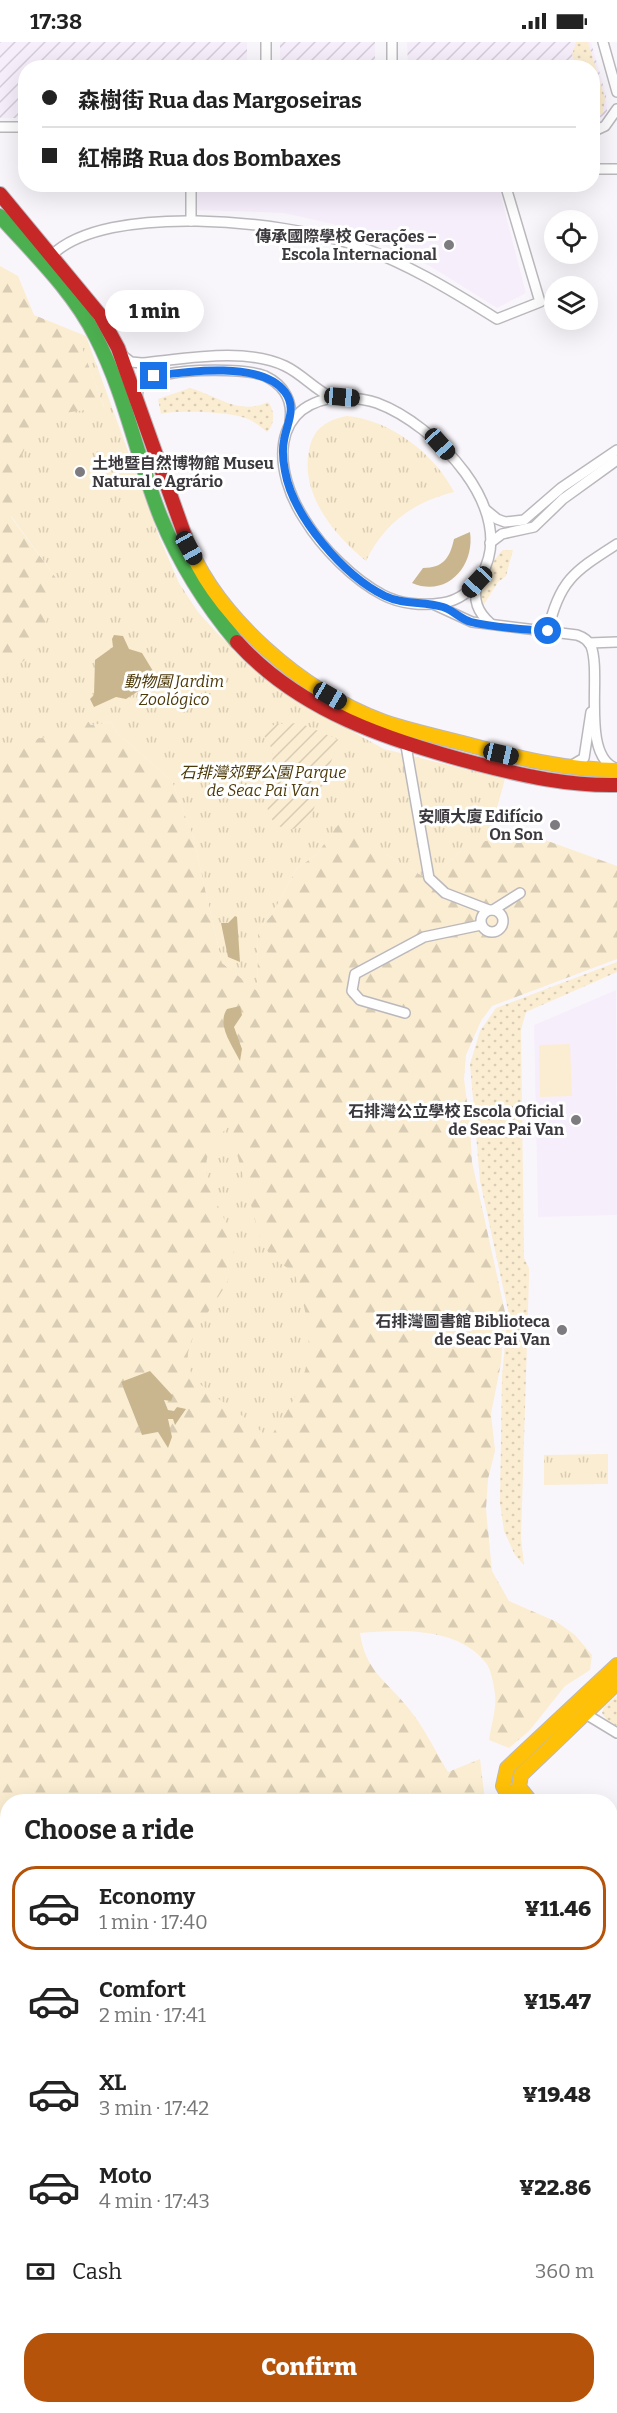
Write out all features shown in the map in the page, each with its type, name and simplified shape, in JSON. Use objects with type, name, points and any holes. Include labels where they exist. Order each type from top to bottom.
[{"type":"main road","points":[[0,194],[100,315],[118,348],[167,490],[198,563],[227,607],[280,662],[338,700],[381,721],[485,750],[565,768],[600,771],[617,769]]},
{"type":"main road","points":[[0,216],[78,308],[98,340],[161,519],[177,557],[206,605],[249,655],[289,688],[346,721],[406,746],[561,782],[617,785]]},
{"type":"main road","points":[[508,1794],[503,1785],[503,1774],[507,1768],[617,1665]]},
{"type":"main road","points":[[524,1794],[521,1791],[519,1777],[617,1683]]},
{"type":"street","points":[[266,42],[266,60]]},
{"type":"street","points":[[392,42],[392,60]]},
{"type":"street","points":[[603,42],[617,92]]},
{"type":"street","points":[[600,128],[605,126],[617,109]]},
{"type":"street","points":[[0,127],[18,127]]},
{"type":"street","points":[[600,169],[617,169]]},
{"type":"street","points":[[191,192],[191,221]]},
{"type":"street","points":[[52,255],[68,241],[120,227],[191,221],[242,223],[315,234],[352,244],[427,277],[497,319],[540,302],[507,192]]},
{"type":"street","points":[[118,348],[127,360],[142,363],[218,356],[266,360],[294,370],[332,397]]},
{"type":"street","points":[[137,401],[139,386],[154,376],[194,372],[246,372],[266,377],[283,390],[291,408],[283,455],[288,485],[298,509],[319,539],[358,577],[385,596],[407,603],[430,604],[444,603],[460,597],[477,582]]},
{"type":"street","points":[[289,423],[303,406],[332,397],[355,398],[376,403],[398,413],[427,432],[455,460],[486,510],[496,519],[505,522],[524,520],[567,483],[617,450]]},
{"type":"street","points":[[490,543],[502,534],[534,527],[563,499],[617,460]]},
{"type":"street","points":[[486,510],[490,543],[487,562],[477,582],[475,598],[477,608],[491,624]]},
{"type":"street","points":[[548,631],[554,605],[569,579],[580,568],[617,544]]},
{"type":"street","points":[[430,604],[450,610],[469,621],[581,636],[589,643],[592,650],[593,698],[602,758],[617,769]]},
{"type":"street","points":[[589,643],[617,642]]},
{"type":"street","points":[[565,768],[579,763],[587,751],[593,698]]},
{"type":"street","points":[[405,1013],[360,1000],[352,991],[355,974],[424,937],[481,925],[490,932],[500,929],[503,919],[500,913],[445,894],[429,878],[406,746]]},
{"type":"street","points":[[481,925],[481,918],[520,893]]},
{"type":"street","points":[[584,1713],[617,1733]]},
{"type":"shaded area","points":[[0,42],[247,42],[247,60],[18,60],[18,118],[0,118]]},
{"type":"shaded area","points":[[280,42],[375,42],[375,60],[280,60]]},
{"type":"shaded area","points":[[407,42],[591,42],[596,60],[408,60]]},
{"type":"shaded area","points":[[600,74],[606,95],[607,111],[600,117]]},
{"type":"shaded area","name":"傳承國際學校 Gerações – Escola Internacional","points":[[197,192],[500,192],[526,293],[497,308],[430,266],[333,224],[283,213],[197,210]]},
{"type":"shaded area","points":[[470,532],[468,556],[456,576],[437,586],[425,587],[412,583],[423,568],[436,566],[445,560],[454,539]]},
{"type":"shaded area","points":[[114,635],[123,636],[129,649],[142,653],[156,676],[156,680],[165,684],[168,677],[177,679],[180,684],[170,685],[164,689],[151,683],[126,699],[116,697],[94,707],[90,699],[94,695],[95,660],[113,647]]},
{"type":"shaded area","points":[[235,916],[237,917],[240,962],[228,957],[221,923],[228,923]]},
{"type":"shaded area","name":"石排灣公立學校 Escola Oficial de Seac Pai Van","points":[[616,990],[617,1215],[538,1217],[534,1025]]},
{"type":"shaded area","points":[[240,1006],[242,1015],[234,1027],[242,1049],[240,1061],[224,1029],[223,1022],[227,1009]]},
{"type":"shaded area","points":[[150,1371],[173,1396],[171,1401],[164,1400],[168,1410],[174,1411],[177,1407],[186,1409],[175,1425],[173,1419],[168,1419],[172,1437],[168,1448],[158,1432],[142,1435],[121,1382]]},
{"type":"green space","points":[[576,42],[588,42],[593,60],[574,60],[572,55]]},
{"type":"green space","points":[[600,82],[605,98],[603,113],[600,114]]},
{"type":"green space","points":[[0,266],[18,276],[34,315],[86,336],[78,335],[104,408],[53,417],[11,517],[59,582],[87,719],[91,725],[112,722],[116,732],[172,781],[193,836],[222,963],[257,990],[258,930],[271,916],[297,868],[316,855],[341,820],[394,860],[430,880],[462,849],[488,840],[545,840],[617,866],[617,959],[492,1006],[481,1021],[466,1055],[464,1079],[472,1162],[505,1312],[501,1363],[491,1414],[495,1451],[488,1479],[486,1509],[492,1571],[509,1601],[557,1622],[575,1635],[592,1655],[590,1670],[565,1686],[529,1731],[509,1748],[489,1740],[495,1691],[488,1666],[474,1651],[461,1643],[428,1633],[393,1631],[360,1633],[372,1666],[425,1731],[448,1772],[480,1759],[484,1794],[0,1794]],"holes":[[[121,1382],[173,1396],[164,1400],[168,1410],[174,1412],[177,1407],[186,1410],[175,1424],[173,1419],[167,1419],[172,1437],[168,1447],[158,1432],[142,1435]]]},
{"type":"green space","name":"石排灣郊野公園 Parque de Seac Pai Van","points":[[77,334],[86,336],[160,539],[179,583],[198,612],[217,633],[254,669],[301,703],[384,749],[505,779],[488,840],[461,850],[430,880],[394,860],[341,821],[316,855],[297,868],[271,916],[258,930],[257,991],[222,963],[193,836],[172,781],[116,732],[112,722],[91,725],[87,720],[54,735],[0,748],[0,680],[37,650],[59,582],[11,516],[20,461],[32,435],[53,417],[104,407]]},
{"type":"green space","points":[[190,388],[237,406],[257,406],[268,402],[273,413],[272,425],[267,432],[249,419],[234,415],[190,412],[161,414],[158,399]]},
{"type":"green space","points":[[347,416],[379,424],[409,441],[435,464],[454,492],[413,508],[402,516],[382,536],[366,561],[342,539],[322,512],[310,482],[309,450],[314,436],[327,423]]},
{"type":"green space","points":[[503,550],[513,550],[506,576],[498,582],[483,606],[482,592],[486,576]]},
{"type":"green space","points":[[300,723],[339,740],[310,819],[302,827],[288,830],[277,824],[270,816],[267,807],[272,751],[263,734],[275,724]]},
{"type":"green space","points":[[617,962],[617,972],[526,1012],[521,1030],[524,1258],[529,1268],[521,1538],[524,1565],[515,1555],[504,1531],[500,1503],[502,1377],[508,1310],[480,1181],[470,1064],[480,1031],[496,1008]]},
{"type":"green space","points":[[570,1044],[572,1096],[540,1097],[539,1045]]},
{"type":"green space","points":[[229,1125],[261,1241],[272,1258],[294,1272],[307,1320],[309,1341],[303,1379],[295,1398],[268,1440],[250,1421],[214,1396],[195,1379],[190,1370],[188,1357],[190,1344],[196,1331],[223,1289],[234,1263],[234,1249],[230,1234],[208,1181],[206,1168],[212,1147]]},
{"type":"green space","points":[[608,1454],[608,1484],[544,1485],[544,1455]]},
{"type":"green space","points":[[617,1695],[617,1726],[606,1719],[602,1713],[604,1707]]},
{"type":"traffic: fast","points":[[0,216],[52,274],[87,320],[115,381],[168,535],[194,583],[237,642]]},
{"type":"traffic: slow","points":[[185,536],[198,565],[239,622],[293,671],[352,708],[403,728],[525,759],[561,766],[617,770]]},
{"type":"traffic: slow","points":[[508,1794],[503,1786],[507,1768],[617,1665]]},
{"type":"traffic: slow","points":[[525,1794],[519,1787],[521,1775],[617,1683]]},
{"type":"traffic: jam","points":[[0,194],[100,315],[118,348],[185,536]]},
{"type":"traffic: jam","points":[[237,642],[288,687],[317,705],[379,733],[445,755],[512,772],[564,782],[617,785]]},
{"type":"place","name":"傳承國際學校 Gerações – Escola Internacional","points":[[449,245]]},
{"type":"place","name":"土地暨自然博物館 Museu Natural e Agrário","points":[[80,472]]},
{"type":"place","name":"安順大廈 Edifício On Son","points":[[555,825]]},
{"type":"place","name":"石排灣公立學校 Escola Oficial de Seac Pai Van","points":[[576,1120]]},
{"type":"place","name":"石排灣圖書館 Biblioteca de Seac Pai Van","points":[[562,1330]]},
{"type":"route","points":[[154,376],[185,372],[246,372],[259,374],[277,384],[286,394],[291,408],[283,455],[290,490],[305,521],[319,539],[358,577],[392,599],[443,607],[472,622],[548,631]]},
{"type":"park label","name":"動物園 Jardim Zoológico","points":[[174,690]]}]
